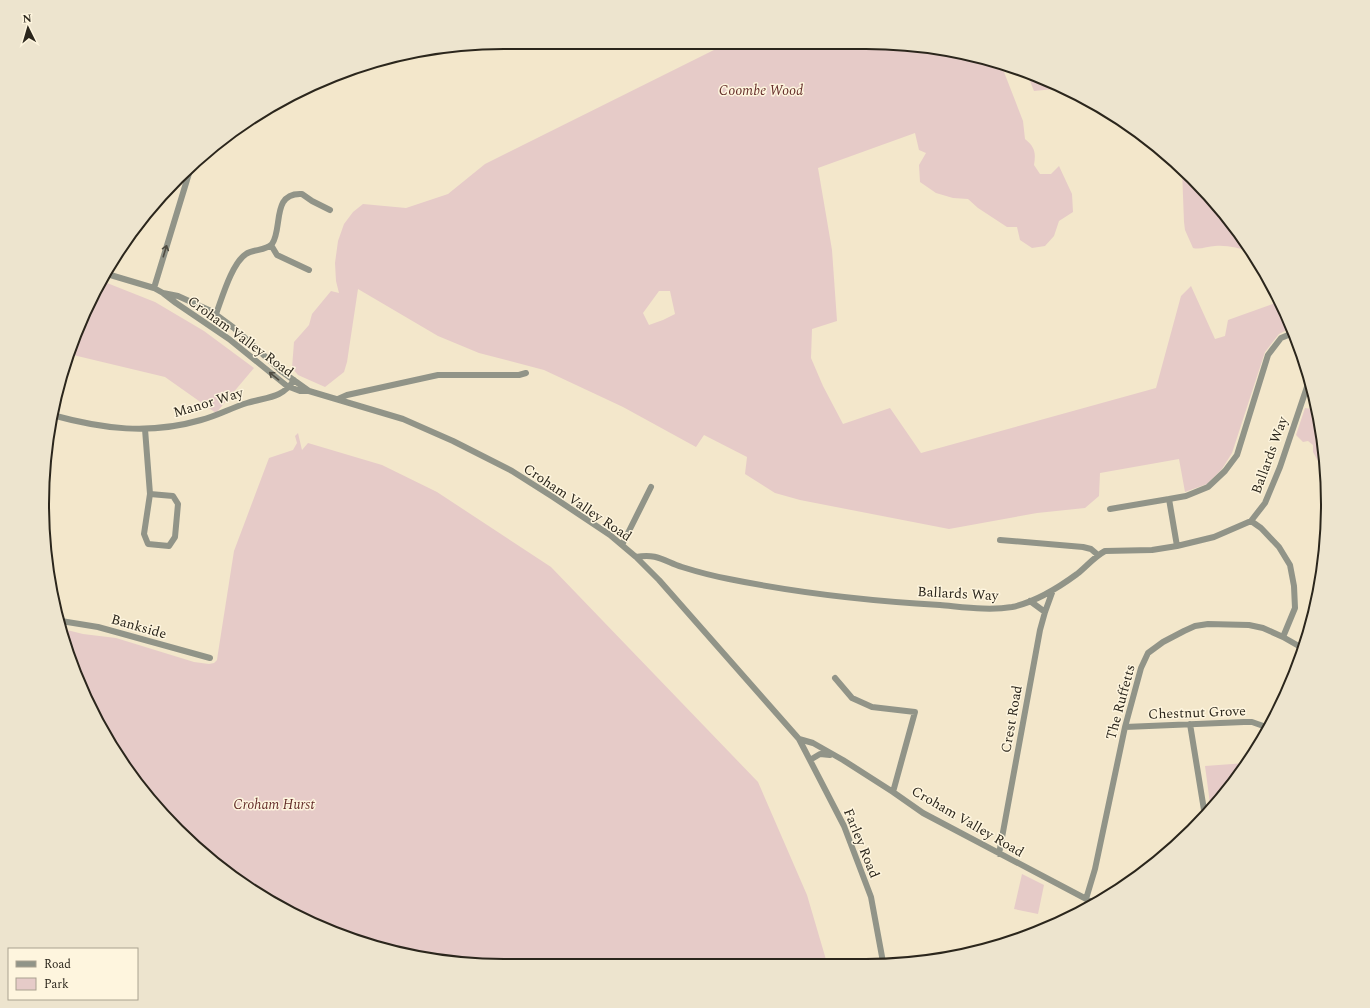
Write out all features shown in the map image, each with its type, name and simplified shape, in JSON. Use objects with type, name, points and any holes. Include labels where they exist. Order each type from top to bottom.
[{"type":"street","points":[[154,288],[188,177]]},
{"type":"street","points":[[216,314],[235,266],[248,252],[266,248],[271,245],[280,211],[286,198],[291,195],[302,194],[330,210]]},
{"type":"street","points":[[271,245],[277,255],[309,270]]},
{"type":"street","points":[[111,275],[154,288],[163,293]]},
{"type":"street","name":"Croham Valley Road","points":[[163,293],[178,296],[196,303],[216,314],[234,328],[281,371],[309,390],[403,419],[512,471],[553,497],[610,535],[636,557],[698,622],[799,739],[813,743],[836,756],[923,813],[1089,901]]},
{"type":"street","name":"Croham Valley Road","points":[[163,293],[229,340],[277,380],[300,391],[309,390]]},
{"type":"street","points":[[1110,509],[1186,496],[1208,487],[1225,471],[1236,455],[1268,355],[1281,338],[1288,335]]},
{"type":"street","points":[[338,399],[346,395],[438,375],[519,375],[526,373]]},
{"type":"street","points":[[290,387],[294,380]]},
{"type":"street","name":"Manor Way","points":[[58,416],[100,426],[131,430],[173,426],[202,420],[252,401],[278,395],[290,387]]},
{"type":"street","name":"Ballards Way","points":[[636,557],[647,555],[657,556],[682,566],[718,577],[757,585],[920,604],[988,608],[1012,607],[1030,601],[1053,590],[1077,574],[1098,555],[1105,551],[1152,550],[1177,546],[1214,537],[1251,521],[1265,503],[1280,467],[1306,390]]},
{"type":"street","points":[[145,429],[150,494],[144,534],[148,544],[169,546],[175,537],[178,504],[173,496],[150,494]]},
{"type":"street","points":[[622,545],[651,488]]},
{"type":"street","points":[[1169,499],[1177,546]]},
{"type":"street","points":[[1251,521],[1261,528],[1279,547],[1290,564],[1294,586],[1295,608],[1283,637]]},
{"type":"street","points":[[1000,540],[1091,548],[1098,555]]},
{"type":"street","name":"Crest Road","points":[[999,854],[1040,630],[1044,612],[1053,590]]},
{"type":"street","points":[[1030,601],[1044,612]]},
{"type":"street","name":"Bankside","points":[[65,622],[98,627],[210,658]]},
{"type":"street","name":"The Ruffetts","points":[[1086,899],[1095,869],[1125,726],[1143,660],[1148,653],[1163,642],[1195,626],[1208,624],[1249,625],[1263,628],[1298,645]]},
{"type":"street","points":[[835,678],[852,698],[872,707],[915,712],[893,792]]},
{"type":"street","name":"Chestnut Grove","points":[[1125,726],[1252,722],[1263,726]]},
{"type":"street","points":[[1190,724],[1204,809]]},
{"type":"street","name":"Farley Road","points":[[799,739],[844,826],[871,897],[882,958]]},
{"type":"street","points":[[810,760],[816,756],[824,754],[836,756]]},
{"type":"green space","name":"Coombe Wood","points":[[716,49],[866,49],[925,53],[955,58],[1000,70],[1004,72],[1023,121],[1025,139],[1034,150],[1034,165],[1040,174],[1051,174],[1059,166],[1072,194],[1073,212],[1059,221],[1054,236],[1045,246],[1032,248],[1020,240],[1017,227],[1007,227],[978,208],[968,199],[953,198],[936,193],[920,182],[919,165],[926,153],[919,150],[915,133],[818,168],[832,250],[837,321],[812,329],[811,358],[823,386],[843,424],[890,408],[921,453],[1156,388],[1181,296],[1191,286],[1215,339],[1225,336],[1228,320],[1274,303],[1286,330],[1279,334],[1265,352],[1232,453],[1222,469],[1207,484],[1185,492],[1179,459],[1100,473],[1099,496],[1085,508],[1037,513],[949,529],[800,500],[775,493],[745,474],[747,457],[704,435],[696,447],[623,407],[544,370],[479,353],[438,336],[358,289],[347,362],[344,372],[325,387],[298,375],[292,368],[294,342],[309,325],[312,314],[331,291],[339,293],[336,281],[335,263],[338,241],[344,224],[353,212],[363,204],[406,208],[448,194],[485,164]],"holes":[[[659,291],[670,291],[675,314],[649,325],[643,313]]]},
{"type":"green space","points":[[1030,80],[1052,89],[1034,91]]},
{"type":"green space","points":[[1182,177],[1208,204],[1243,250],[1224,246],[1212,246],[1198,249],[1193,248],[1185,230]]},
{"type":"green space","points":[[106,283],[155,302],[204,331],[254,368],[216,413],[165,377],[74,355],[96,303]]},
{"type":"green space","points":[[1305,408],[1310,409],[1319,467],[1313,452],[1313,445],[1308,441],[1303,442],[1296,435]]},
{"type":"green space","name":"Croham Hurst","points":[[298,433],[302,450],[308,443],[382,465],[437,492],[551,567],[758,782],[807,895],[826,959],[504,959],[474,958],[415,950],[358,935],[303,912],[276,898],[227,865],[182,826],[143,781],[110,732],[84,678],[67,630],[83,634],[116,638],[194,662],[209,664],[214,663],[217,660],[234,551],[269,458],[293,450],[297,443],[295,436]]},
{"type":"green space","points":[[1239,763],[1210,802],[1205,766]]},
{"type":"green space","points":[[1022,874],[1044,885],[1038,914],[1014,909]]}]
